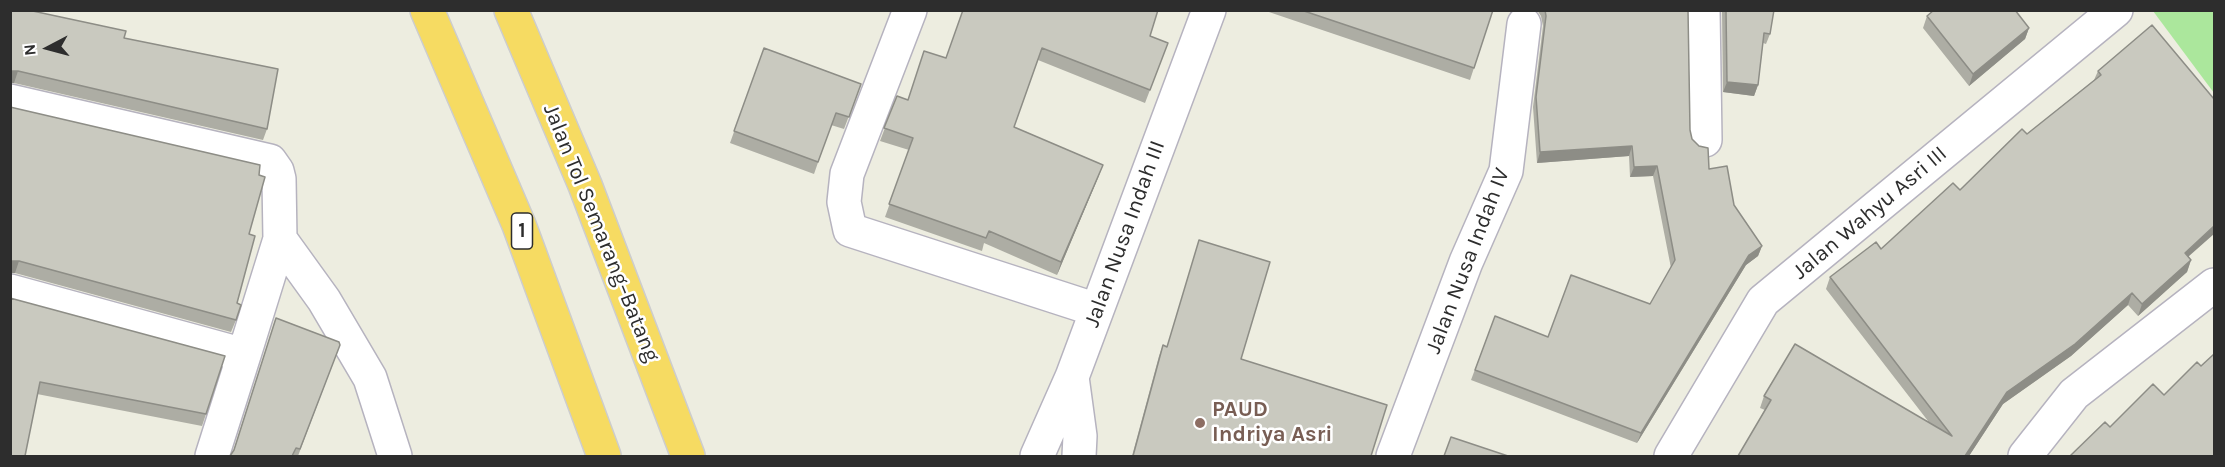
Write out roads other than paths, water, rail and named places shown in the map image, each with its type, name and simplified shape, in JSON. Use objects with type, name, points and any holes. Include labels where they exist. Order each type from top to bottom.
[{"type":"highway","name":"1","points":[[427,10],[519,225],[604,456]]},
{"type":"highway","name":"Jalan Tol Semarang–Batang","points":[[511,10],[585,185],[688,456]]},
{"type":"street","points":[[910,10],[847,174],[844,201],[850,230],[1097,310]]},
{"type":"street","name":"Jalan Nusa Indah III","points":[[1037,456],[1072,377],[1209,10]]},
{"type":"street","points":[[1703,10],[1705,140]]},
{"type":"street","name":"Jalan Wahyu Asri III","points":[[1671,456],[1763,301],[2080,21],[2116,10]]},
{"type":"street","name":"Jalan Nusa Indah IV","points":[[1394,456],[1466,262],[1506,171],[1524,24]]},
{"type":"street","points":[[10,101],[270,161],[278,171],[280,239],[212,456]]},
{"type":"street","points":[[280,239],[324,300],[369,378],[395,456]]},
{"type":"street","points":[[2025,456],[2074,394],[2214,285]]},
{"type":"street","points":[[10,291],[244,355]]},
{"type":"street","points":[[1072,377],[1080,436],[1079,456]]},
{"type":"place","name":"PAUD Indriya Asri","points":[[1200,423]]}]
